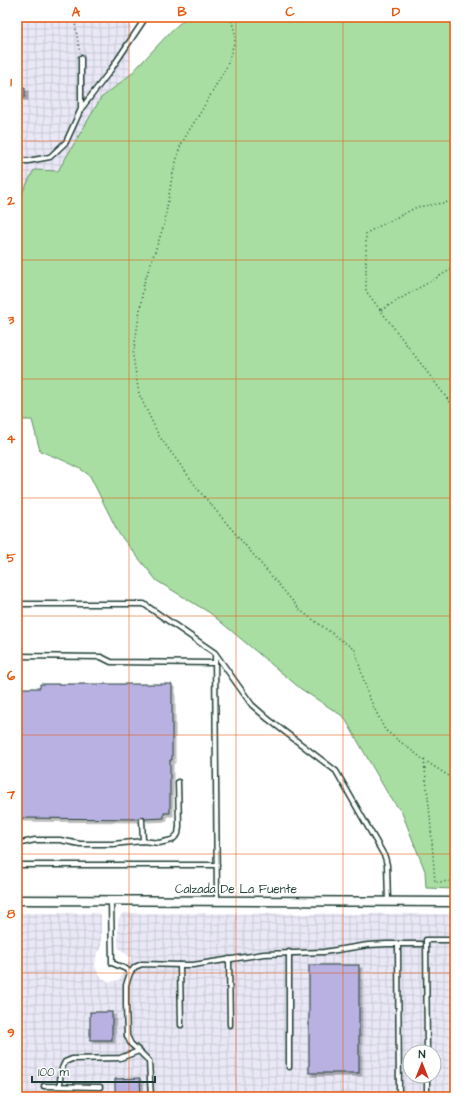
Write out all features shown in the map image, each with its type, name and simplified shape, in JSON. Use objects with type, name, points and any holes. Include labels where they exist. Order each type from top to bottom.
[{"type":"street","name":"Calzada De La Fuente","points":[[17,900],[455,902]]},
{"type":"lane","points":[[17,162],[50,157],[66,142],[81,109],[110,71],[146,17]]},
{"type":"lane","points":[[81,58],[81,109]]},
{"type":"lane","points":[[17,604],[144,604],[215,654],[252,705],[336,771],[385,857],[387,865],[388,902]]},
{"type":"lane","points":[[215,654],[217,901]]},
{"type":"lane","points":[[17,656],[101,656],[111,662],[215,662]]},
{"type":"lane","points":[[17,844],[35,840],[60,840],[80,844],[113,844],[143,841],[159,843],[172,840],[178,834],[179,826],[178,782]]},
{"type":"lane","points":[[142,820],[143,841]]},
{"type":"lane","points":[[17,865],[216,865]]},
{"type":"lane","points":[[112,900],[112,963],[126,969],[130,973]]},
{"type":"lane","points":[[427,1044],[426,940],[455,940]]},
{"type":"lane","points":[[398,944],[399,1097]]},
{"type":"lane","points":[[151,1097],[149,1061],[131,1044],[127,1036],[126,985],[130,973],[135,967],[142,964],[193,964],[289,952],[324,952],[368,945],[421,944]]},
{"type":"lane","points":[[289,952],[289,1067]]},
{"type":"lane","points":[[229,959],[230,1025]]},
{"type":"lane","points":[[180,965],[181,1025]]},
{"type":"lane","points":[[60,1086],[60,1075],[65,1062],[72,1059],[120,1058],[139,1051]]},
{"type":"lane","points":[[427,1084],[427,1097]]},
{"type":"lane","points":[[44,1086],[100,1086]]},
{"type":"path","points":[[74,17],[81,58]]},
{"type":"path","points":[[232,17],[231,20],[235,32],[235,40],[227,66],[180,147],[172,177],[164,225],[144,283],[133,356],[139,394],[159,436],[201,493],[301,611],[355,650],[368,695],[385,730],[424,760],[455,780]]},
{"type":"path","points":[[455,201],[417,207],[366,233],[366,290],[449,401],[455,406]]},
{"type":"path","points":[[381,310],[455,267]]},
{"type":"path","points":[[424,760],[435,882],[455,881]]},
{"type":"shaded area","points":[[17,17],[131,17],[130,75],[101,98],[58,171],[17,203]]},
{"type":"shaded area","points":[[17,913],[101,914],[101,949],[97,954],[95,966],[100,976],[109,982],[119,980],[131,958],[118,947],[118,920],[122,914],[125,913],[455,914],[455,1097],[17,1097]]},
{"type":"green space","points":[[187,17],[455,17],[455,889],[426,888],[425,871],[402,813],[388,794],[344,717],[301,689],[210,613],[157,581],[119,534],[90,476],[73,465],[40,451],[32,420],[17,420],[17,203],[34,170],[58,171],[101,98],[130,75],[172,30]]},
{"type":"building","points":[[17,88],[25,88],[25,97],[17,97]]},
{"type":"building","points":[[40,684],[172,684],[170,813],[164,813],[164,818],[145,819],[142,817],[139,819],[17,818],[17,688],[40,688]]},
{"type":"building","points":[[309,965],[359,965],[359,1073],[309,1073]]},
{"type":"building","points":[[90,1012],[112,1012],[112,1040],[90,1040]]},
{"type":"building","points":[[140,1078],[141,1097],[115,1097],[115,1079]]}]
